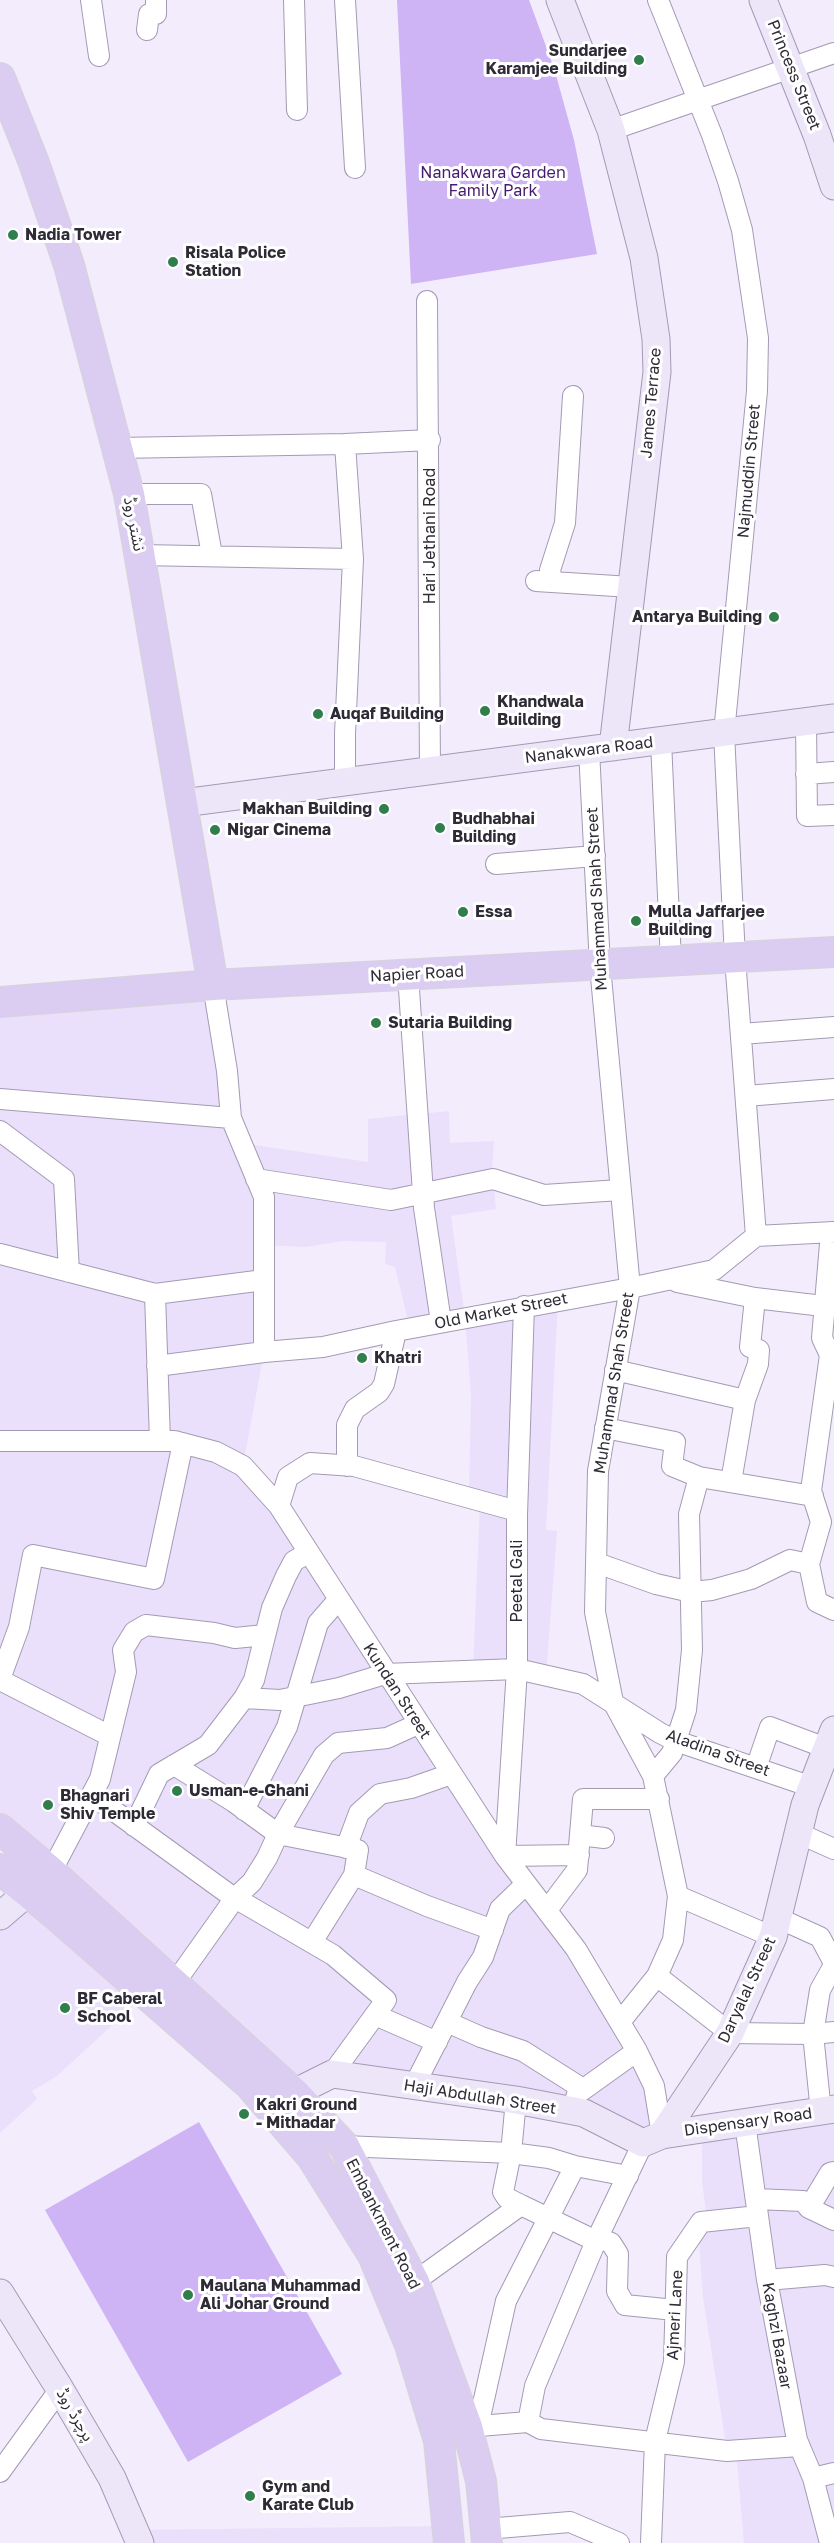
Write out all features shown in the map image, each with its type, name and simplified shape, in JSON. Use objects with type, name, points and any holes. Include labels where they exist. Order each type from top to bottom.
[{"type":"main road","name":"نشتر روڈ","points":[[0,78],[34,164],[69,265],[129,494],[213,985]]},
{"type":"main road","name":"Napier Road","points":[[0,1002],[213,985],[834,952]]},
{"type":"main road","name":"Embankment Road","points":[[0,1829],[51,1872],[294,2092],[344,2146],[414,2282],[473,2426],[482,2481],[486,2536]]},
{"type":"main road","name":"Embankment Road","points":[[0,1869],[250,2085],[312,2157],[373,2254],[410,2345],[439,2441],[449,2543]]},
{"type":"street","points":[[91,0],[99,56]]},
{"type":"street","points":[[147,30],[149,14],[156,14],[156,0]]},
{"type":"street","points":[[294,0],[297,110]]},
{"type":"street","points":[[345,0],[355,168]]},
{"type":"street","name":"James Terrace","points":[[560,0],[611,130],[644,258],[656,339],[657,372],[632,587],[601,748]]},
{"type":"street","name":"Najmuddin Street","points":[[658,0],[712,135],[742,230],[758,338],[757,391],[724,733],[735,958],[756,1236]]},
{"type":"street","name":"Princess Street","points":[[763,0],[792,68],[834,186]]},
{"type":"street","points":[[611,130],[834,53]]},
{"type":"street","name":"Hari Jethani Road","points":[[428,301],[430,771]]},
{"type":"street","points":[[573,396],[565,523],[544,582],[632,587]]},
{"type":"street","points":[[117,448],[345,444],[430,440]]},
{"type":"street","points":[[345,444],[353,560],[345,784]]},
{"type":"street","points":[[129,494],[201,495],[212,555]]},
{"type":"street","points":[[140,555],[353,560]]},
{"type":"street","name":"Nanakwara Road","points":[[183,803],[345,784],[806,722],[834,712]]},
{"type":"street","points":[[806,722],[807,816],[834,815]]},
{"type":"street","points":[[661,741],[671,962]]},
{"type":"street","name":"Muhammad Shah Street","points":[[601,748],[595,856],[600,966],[630,1288],[598,1471],[595,1612],[613,1701],[643,1752],[653,1776],[678,1896],[673,1940],[657,1976],[620,2022]]},
{"type":"street","points":[[806,774],[834,772]]},
{"type":"street","points":[[496,864],[595,856]]},
{"type":"street","points":[[408,975],[424,1208],[441,1322]]},
{"type":"street","points":[[213,985],[227,1071],[231,1118],[264,1197],[264,1352]]},
{"type":"street","points":[[741,1034],[834,1027]]},
{"type":"street","points":[[746,1096],[834,1089]]},
{"type":"street","points":[[0,1099],[231,1118]]},
{"type":"street","points":[[0,1131],[64,1179],[69,1272]]},
{"type":"street","points":[[256,1179],[392,1200],[493,1179],[544,1195],[620,1190]]},
{"type":"street","points":[[756,1236],[833,1232],[823,1306],[822,1338],[832,1353],[811,1491],[828,1522],[809,1564],[817,1602],[834,1610]]},
{"type":"street","name":"Old Market Street","points":[[157,1366],[323,1347],[396,1330],[669,1280],[714,1270],[756,1236]]},
{"type":"street","points":[[0,1254],[155,1294],[264,1280]]},
{"type":"street","points":[[669,1280],[755,1298],[823,1306]]},
{"type":"street","points":[[155,1294],[160,1441]]},
{"type":"street","points":[[731,1482],[745,1400],[758,1364],[759,1350],[750,1347],[755,1298]]},
{"type":"street","name":"Peetal Gali","points":[[506,1856],[517,1669],[517,1511],[524,1306]]},
{"type":"street","points":[[346,1466],[347,1425],[355,1409],[379,1392],[384,1384],[396,1330]]},
{"type":"street","points":[[615,1370],[745,1400]]},
{"type":"street","points":[[379,1392],[399,1394]]},
{"type":"street","points":[[605,1428],[675,1443],[672,1466],[699,1477],[813,1496]]},
{"type":"street","name":"Kundan Street","points":[[0,1441],[183,1443],[216,1452],[243,1466],[279,1506],[451,1774],[506,1856],[576,1949],[637,2051],[654,2086],[652,2138]]},
{"type":"street","points":[[110,1736],[0,1680],[19,1627],[33,1555],[154,1579],[183,1443]]},
{"type":"street","points":[[279,1506],[288,1477],[309,1463],[346,1466],[517,1511]]},
{"type":"street","points":[[653,1776],[672,1753],[686,1710],[691,1662],[689,1514],[699,1477]]},
{"type":"street","points":[[134,1826],[159,1774],[208,1745],[244,1698],[254,1680],[272,1608],[294,1561],[308,1553]]},
{"type":"street","points":[[597,1563],[656,1584],[691,1592],[712,1590],[751,1579],[790,1560],[809,1564]]},
{"type":"street","points":[[244,1810],[288,1727],[318,1623],[338,1600]]},
{"type":"street","points":[[51,1872],[100,1779],[126,1672],[123,1650],[134,1632],[146,1625],[214,1633],[236,1638],[265,1635]]},
{"type":"street","name":"Aladina Street","points":[[244,1698],[280,1700],[339,1688],[385,1674],[517,1669],[583,1684],[676,1741],[812,1787]]},
{"type":"street","points":[[174,1984],[235,1898],[252,1882],[324,1755],[338,1743],[387,1738],[418,1724]]},
{"type":"street","points":[[756,1768],[770,1727],[830,1739]]},
{"type":"street","name":"Daryalal Street","points":[[528,2422],[535,2386],[597,2240],[628,2176],[652,2138],[730,2033],[776,1928],[798,1833],[830,1739]]},
{"type":"street","points":[[174,1765],[278,1834],[358,1850],[354,1875],[317,1945]]},
{"type":"street","points":[[346,1848],[359,1814],[380,1794],[411,1788],[451,1774]]},
{"type":"street","points":[[92,1795],[235,1898],[317,1945],[371,1985],[386,2000],[332,2074],[294,2092]]},
{"type":"street","points":[[547,1910],[577,1870],[583,1798],[659,1799]]},
{"type":"street","points":[[798,1833],[834,1849]]},
{"type":"street","points":[[506,1856],[580,1845],[604,1838]]},
{"type":"street","points":[[354,1875],[427,1906],[493,1930]]},
{"type":"street","points":[[414,2086],[483,1957],[500,1909],[526,1884]]},
{"type":"street","points":[[0,1916],[28,1892]]},
{"type":"street","points":[[678,1896],[776,1928],[820,1937],[834,1964],[813,2034],[827,2110]]},
{"type":"street","points":[[657,1976],[730,2033],[834,2032]]},
{"type":"street","points":[[375,2015],[437,2042]]},
{"type":"street","points":[[447,2022],[481,2037],[523,2051],[577,2101],[637,2051]]},
{"type":"street","name":"Haji Abdullah Street","points":[[332,2074],[516,2100],[577,2101],[584,2113],[652,2138]]},
{"type":"street","points":[[516,2100],[511,2153],[503,2192],[507,2198],[549,2220],[597,2240],[611,2243],[618,2254],[617,2291],[625,2305],[675,2310]]},
{"type":"street","name":"Dispensary Road","points":[[652,2138],[827,2110]]},
{"type":"street","name":"Kaghzi Bazaar","points":[[745,2124],[767,2280],[800,2446],[813,2478],[830,2543]]},
{"type":"street","points":[[344,2146],[511,2153],[549,2158],[575,2166],[628,2176]]},
{"type":"street","points":[[575,2166],[506,2301],[473,2426],[528,2422],[542,2429],[727,2451],[800,2446]]},
{"type":"street","points":[[809,2208],[830,2173],[834,2172]]},
{"type":"street","points":[[757,2208],[803,2201],[809,2208],[834,2220]]},
{"type":"street","points":[[414,2282],[521,2205]]},
{"type":"street","name":"Ajmeri Lane","points":[[651,2543],[655,2441],[674,2362],[677,2258],[701,2222],[757,2208]]},
{"type":"street","points":[[767,2280],[825,2275],[834,2277]]},
{"type":"street","name":"پرچرڈ روڈ","points":[[0,2293],[112,2478],[136,2541]]},
{"type":"street","points":[[0,2472],[60,2389]]},
{"type":"street","points":[[813,2478],[834,2473]]},
{"type":"street","points":[[486,2536],[570,2522],[620,2543]]},
{"type":"shaded area","points":[[205,986],[241,1143],[368,1162],[368,1119],[449,1111],[450,1143],[494,1141],[492,1168],[496,1209],[451,1216],[465,1317],[558,1300],[546,1530],[557,1531],[546,1676],[473,1670],[480,1501],[469,1498],[471,1395],[465,1318],[410,1329],[395,1267],[385,1264],[386,1242],[342,1241],[306,1247],[264,1245],[264,1352],[243,1466],[637,2051],[662,2135],[584,2113],[332,2074],[294,2093],[0,1829],[0,1002]]},
{"type":"shaded area","name":"BF Caberal School","points":[[25,1890],[146,1994],[57,2076],[32,2091],[37,2099],[0,2133],[0,1912]]},
{"type":"shaded area","points":[[834,2106],[834,2543],[744,2543],[736,2451],[727,2451],[703,2297],[698,2226],[707,2220],[702,2181],[702,2129]]},
{"type":"shaded area","points":[[448,2526],[449,2543],[141,2543],[134,2530]]},
{"type":"green space","name":"Nanakwara Garden Family Park","points":[[397,0],[529,0],[554,68],[574,140],[597,254],[411,284]]},
{"type":"green space","points":[[199,2122],[342,2374],[188,2462],[45,2210]]},
{"type":"place","name":"Sundarjee Karamjee Building","points":[[639,60]]},
{"type":"place","name":"Nadia Tower","points":[[13,235]]},
{"type":"place","name":"Risala Police Station","points":[[173,262]]},
{"type":"place","name":"Antarya Building","points":[[774,617]]},
{"type":"place","name":"Khandwala Building","points":[[485,711]]},
{"type":"place","name":"Auqaf Building","points":[[318,714]]},
{"type":"place","name":"Makhan Building","points":[[384,809]]},
{"type":"place","name":"Budhabhai Building","points":[[440,828]]},
{"type":"place","name":"Nigar Cinema","points":[[215,830]]},
{"type":"place","name":"Essa","points":[[463,912]]},
{"type":"place","name":"Mulla Jaffarjee Building","points":[[636,921]]},
{"type":"place","name":"Sutaria Building","points":[[376,1023]]},
{"type":"place","name":"Khatri","points":[[362,1358]]},
{"type":"place","name":"Usman-e-Ghani","points":[[177,1791]]},
{"type":"place","name":"Bhagnari Shiv Temple","points":[[48,1805]]},
{"type":"place","name":"BF Caberal School","points":[[65,2008]]},
{"type":"place","name":"Kakri Ground - Mithadar","points":[[244,2114]]},
{"type":"place","name":"Maulana Muhammad Ali Johar Ground","points":[[188,2295]]},
{"type":"place","name":"Gym and Karate Club","points":[[250,2496]]}]
